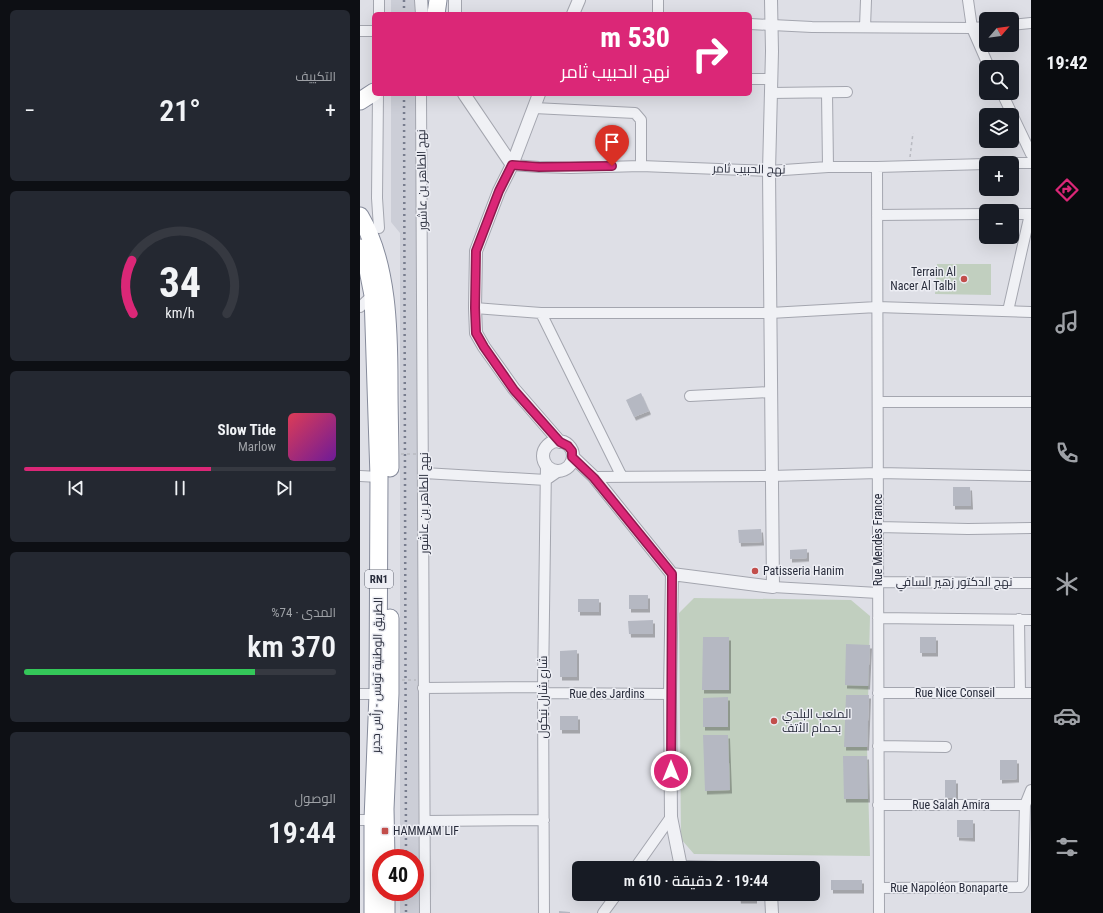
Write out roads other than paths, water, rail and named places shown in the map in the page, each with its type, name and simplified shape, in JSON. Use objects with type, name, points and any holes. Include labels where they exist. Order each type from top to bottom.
[{"type":"highway","points":[[436,12],[438,0]]},
{"type":"highway","points":[[360,101],[372,93]]},
{"type":"highway","name":"الطريق الوطنية تونس - رأس جدير","points":[[360,216],[374,245],[384,292],[388,336],[390,473],[384,694],[366,820],[373,913]]},
{"type":"highway","name":"الطريق الوطنية تونس - رأس جدير","points":[[360,248],[367,265],[372,295],[379,477],[386,849]]},
{"type":"highway","points":[[386,901],[386,913]]},
{"type":"street","points":[[379,0],[379,12]]},
{"type":"street","points":[[421,0],[422,12]]},
{"type":"street","points":[[454,12],[455,0]]},
{"type":"street","points":[[574,12],[579,0]]},
{"type":"street","points":[[658,0],[658,12]]},
{"type":"street","points":[[771,0],[770,26],[772,52],[769,171],[773,588]]},
{"type":"street","points":[[865,27],[866,0]]},
{"type":"street","points":[[968,0],[972,28],[986,60]]},
{"type":"street","points":[[1019,24],[1031,23]]},
{"type":"street","points":[[752,24],[770,26],[979,28]]},
{"type":"street","points":[[360,31],[372,31]]},
{"type":"street","points":[[752,79],[771,79]]},
{"type":"street","points":[[771,93],[847,92]]},
{"type":"street","points":[[827,93],[828,167]]},
{"type":"street","points":[[378,96],[377,198],[379,228]]},
{"type":"street","name":"نهج الطاهر بن عاشور","points":[[421,96],[424,473],[420,684],[425,913]]},
{"type":"street","points":[[465,96],[512,165]]},
{"type":"street","points":[[424,473],[546,480],[569,465],[572,457],[572,451],[568,446],[560,442],[514,390],[476,333],[476,251],[499,191],[512,165],[538,96]]},
{"type":"street","points":[[1005,100],[1031,154]]},
{"type":"street","points":[[534,108],[635,112],[641,120],[640,166]]},
{"type":"street","points":[[1019,164],[1031,163]]},
{"type":"street","name":"نهج الحبيب ثامر","points":[[512,165],[554,168],[640,166],[769,171],[828,167],[910,167],[979,164]]},
{"type":"street","name":"Rue Mendès France","points":[[877,167],[879,913]]},
{"type":"street","points":[[877,215],[979,214]]},
{"type":"street","points":[[1008,311],[1030,214],[1019,214]]},
{"type":"street","points":[[360,307],[372,295]]},
{"type":"street","points":[[475,308],[541,313],[770,313],[877,307],[1031,312]]},
{"type":"street","points":[[541,313],[622,477]]},
{"type":"street","points":[[690,396],[771,392]]},
{"type":"street","points":[[878,402],[1031,402]]},
{"type":"street","points":[[542,420],[545,449],[543,455],[546,464],[550,468],[594,478],[878,473],[1031,476]]},
{"type":"street","points":[[545,449],[551,443],[560,442]]},
{"type":"street","points":[[572,457],[594,478],[672,574],[670,694],[671,817],[680,861]]},
{"type":"street","name":"شارع شارل نيكول","points":[[544,913],[543,690],[546,464]]},
{"type":"street","points":[[360,476],[379,477]]},
{"type":"street","points":[[878,527],[968,529],[1031,528]]},
{"type":"street","points":[[672,574],[773,588],[878,593]]},
{"type":"street","name":"نهج الدكتور زهير السافي","points":[[878,582],[1031,583]]},
{"type":"street","points":[[878,618],[1031,620]]},
{"type":"street","points":[[1019,619],[1020,693]]},
{"type":"street","name":"Rue des Jardins","points":[[420,684],[670,694]]},
{"type":"street","name":"Rue Nice Conseil","points":[[878,693],[1031,693]]},
{"type":"street","points":[[360,694],[384,694]]},
{"type":"street","points":[[878,746],[946,747]]},
{"type":"street","points":[[1025,805],[1031,790]]},
{"type":"street","name":"Rue Salah Amira","points":[[878,804],[1025,805]]},
{"type":"street","name":"Rue Napoléon Bonaparte","points":[[878,888],[1021,887],[1023,884],[1025,805]]},
{"type":"street","points":[[640,861],[671,817]]},
{"type":"street","points":[[424,821],[544,820]]},
{"type":"street","points":[[603,913],[612,901]]},
{"type":"street","points":[[771,901],[772,913]]},
{"type":"railway","points":[[404,0],[404,12]]},
{"type":"railway","points":[[404,96],[406,849]]},
{"type":"railway","points":[[406,901],[406,913]]},
{"type":"place","name":"Terrain Al Nacer Al Talbi","points":[[964,279]]},
{"type":"place","name":"Patisseria Hanim","points":[[755,571]]},
{"type":"place","name":"الملعب البلدي بحمام الأتف","points":[[774,721]]},
{"type":"place","name":"HAMMAM LIF","points":[[385,831]]}]
